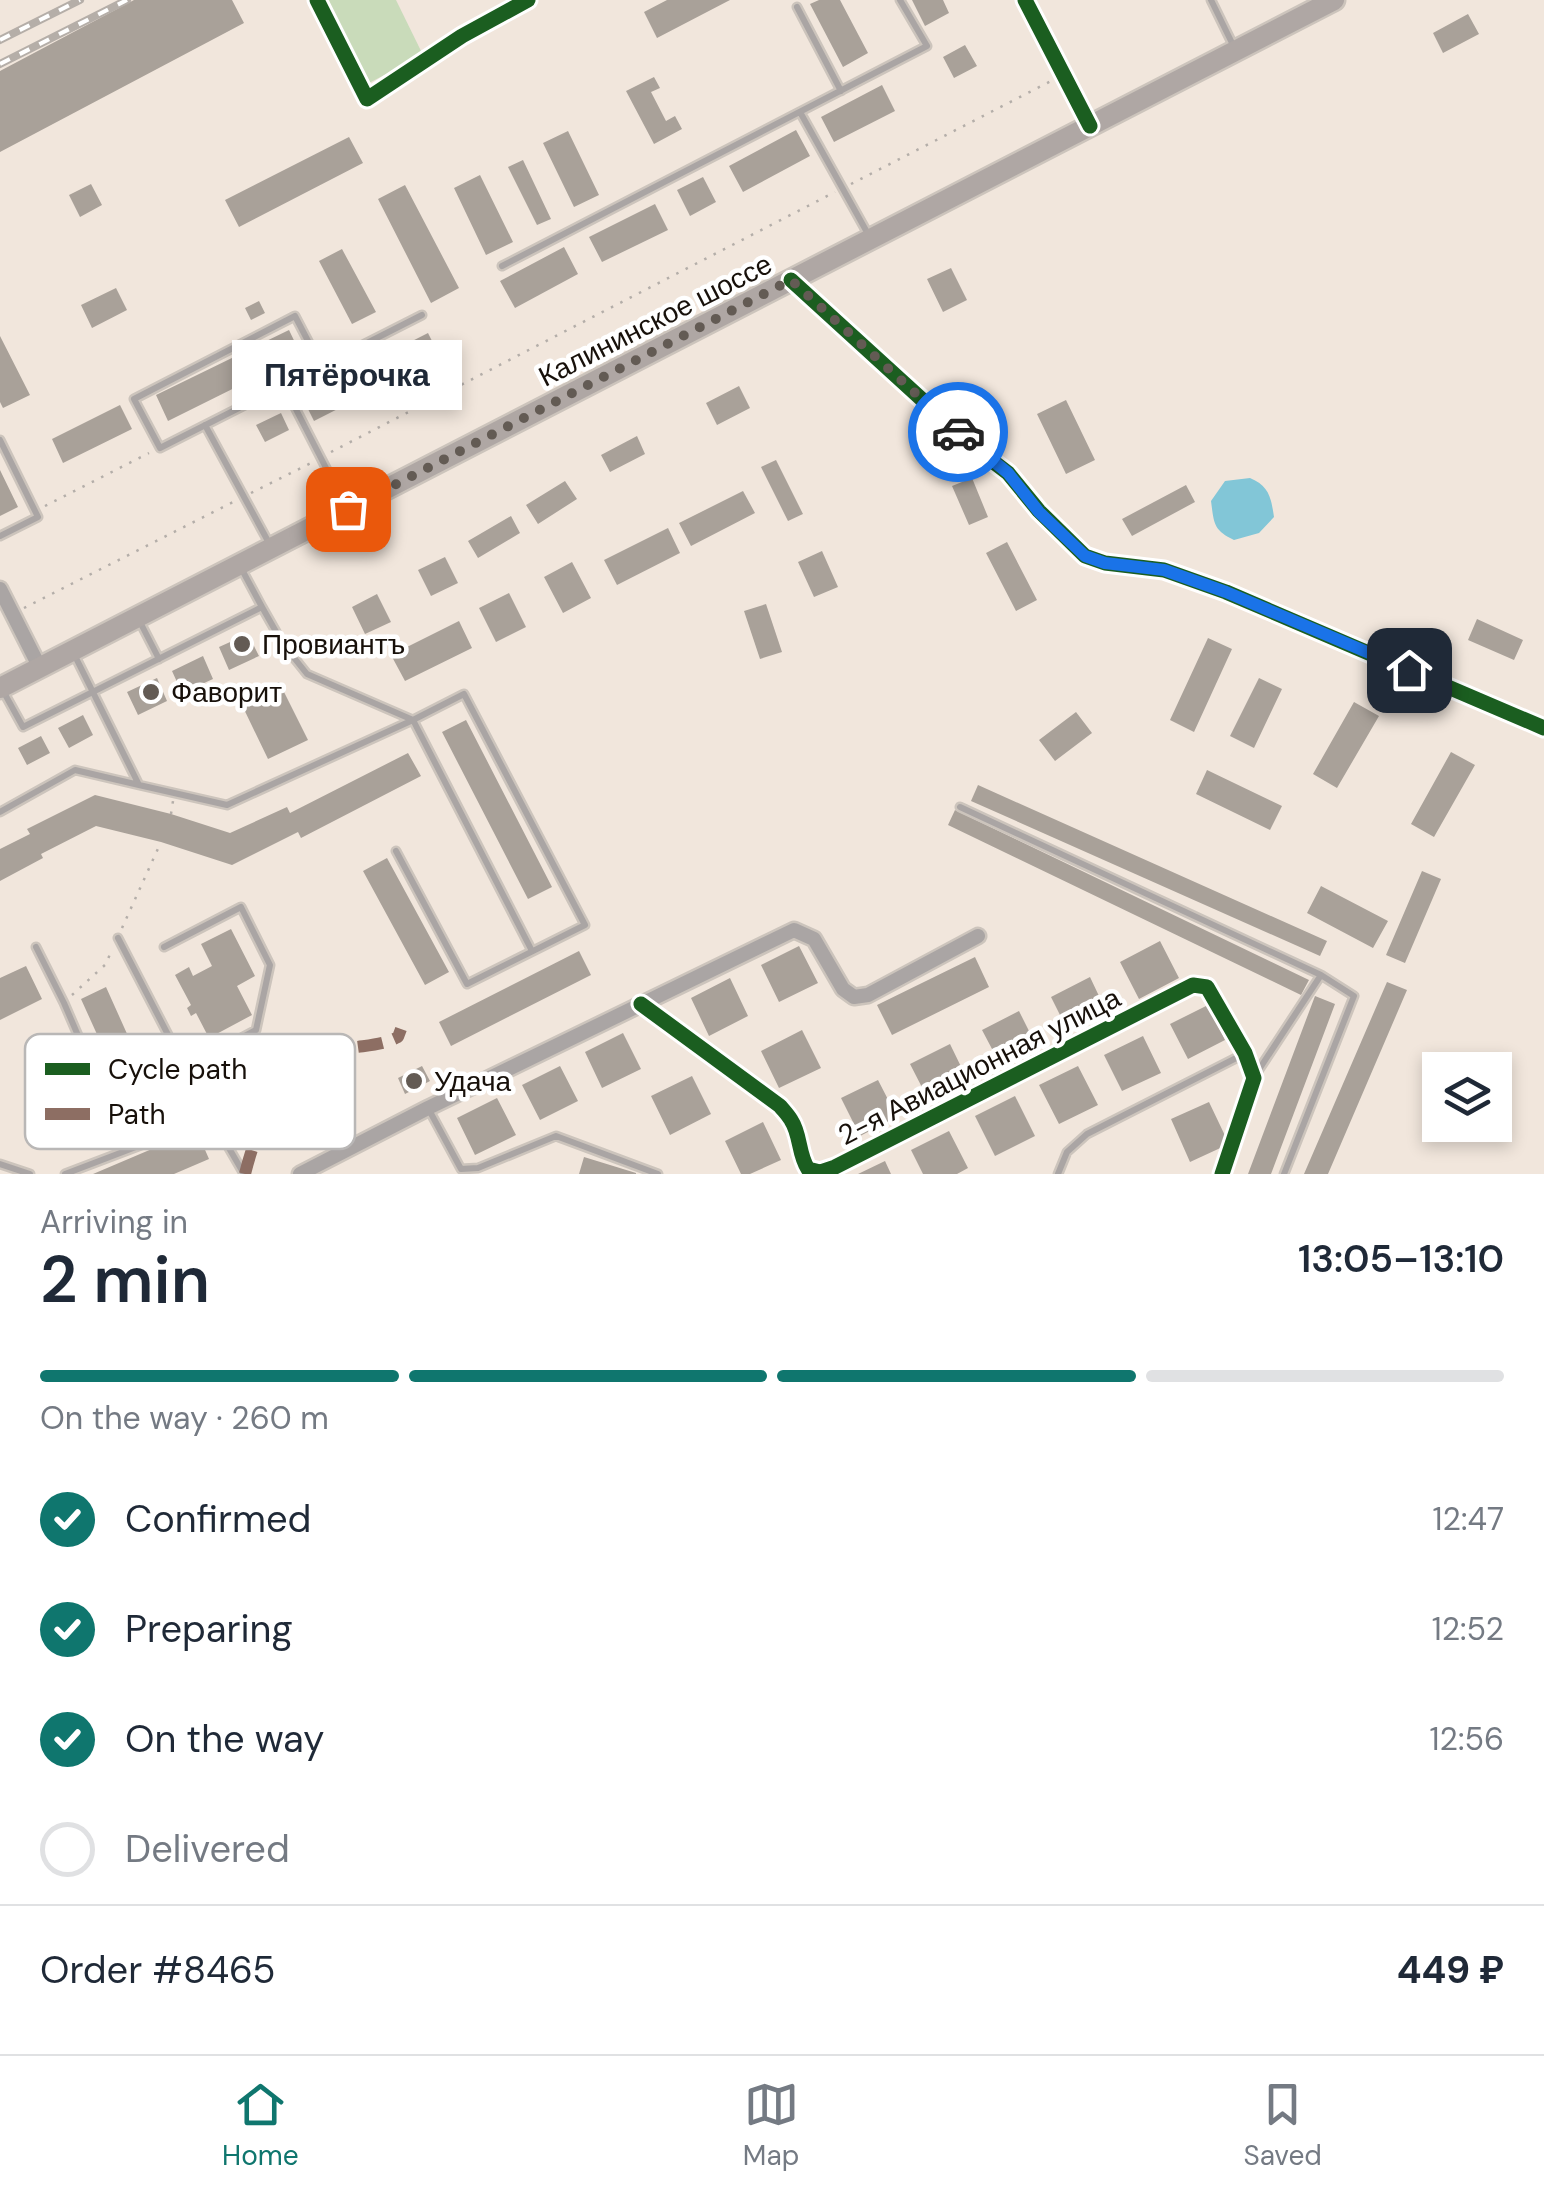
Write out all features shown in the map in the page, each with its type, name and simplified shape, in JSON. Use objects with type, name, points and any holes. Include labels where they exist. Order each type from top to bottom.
[{"type":"main road","name":"Калининское шоссе","points":[[1,688],[1334,0]]},
{"type":"street","points":[[316,0],[367,99],[462,36],[528,0]]},
{"type":"street","points":[[1025,0],[1090,126]]},
{"type":"street","points":[[791,280],[974,447],[1008,473],[1039,512],[1085,556],[1105,563],[1164,570],[1226,592],[1544,728]]},
{"type":"street","points":[[0,589],[40,668]]},
{"type":"street","points":[[355,1146],[794,930],[814,938],[843,989],[854,997],[868,995],[978,936]]},
{"type":"street","name":"2-я Авиационная улица","points":[[641,1004],[780,1106],[792,1120],[807,1172],[835,1167],[1193,986],[1207,987],[1245,1053],[1254,1078]]},
{"type":"street","points":[[1222,1174],[1254,1078]]},
{"type":"street","points":[[300,1174],[348,1149]]},
{"type":"lane","points":[[502,266],[926,46],[900,0]]},
{"type":"lane","points":[[1211,0],[1236,51]]},
{"type":"lane","points":[[797,7],[841,91]]},
{"type":"lane","points":[[800,112],[871,239]]},
{"type":"lane","points":[[321,366],[295,316],[134,398],[160,448],[422,315]]},
{"type":"lane","points":[[284,386],[348,509]]},
{"type":"lane","points":[[205,425],[272,548]]},
{"type":"lane","points":[[0,440],[38,518],[0,536]]},
{"type":"lane","points":[[240,565],[282,644],[307,674],[413,720],[532,951]]},
{"type":"lane","points":[[1,688],[22,728],[262,607]]},
{"type":"lane","points":[[138,617],[159,659]]},
{"type":"lane","points":[[73,651],[139,785]]},
{"type":"lane","points":[[0,812],[75,770],[227,806],[464,694],[586,925],[467,984],[396,851]]},
{"type":"lane","points":[[960,807],[1320,975],[1354,996],[1284,1174]]},
{"type":"lane","points":[[164,947],[240,907],[270,965],[256,1030],[249,1034]]},
{"type":"lane","points":[[118,938],[167,1034]]},
{"type":"lane","points":[[36,947],[77,1034]]},
{"type":"lane","points":[[1254,1078],[1320,975]]},
{"type":"lane","points":[[1058,1174],[1067,1152],[1088,1134],[1245,1053]]},
{"type":"lane","points":[[428,1108],[460,1172],[556,1136],[658,1174]]},
{"type":"lane","points":[[229,1149],[244,1174]]},
{"type":"lane","points":[[65,1174],[126,1150]]},
{"type":"lane","points":[[0,1164],[30,1174]]},
{"type":"path","points":[[12,614],[1064,74]]},
{"type":"path","points":[[35,512],[160,448]]},
{"type":"green space","points":[[327,0],[396,0],[423,55],[369,83]]},
{"type":"water","points":[[1250,478],[1268,493],[1274,517],[1259,533],[1234,540],[1216,525],[1211,501],[1225,481]]},
{"type":"building","points":[[134,0],[232,0],[244,23],[0,152],[0,71]]},
{"type":"building","points":[[667,0],[730,0],[657,38],[644,12]]},
{"type":"building","points":[[840,0],[868,53],[843,67],[810,4]]},
{"type":"building","points":[[912,0],[943,0],[949,13],[925,26]]},
{"type":"building","points":[[1468,14],[1479,34],[1443,53],[1433,33]]},
{"type":"building","points":[[965,45],[977,66],[954,78],[943,57]]},
{"type":"building","points":[[654,77],[660,88],[651,92],[666,121],[675,116],[682,129],[654,144],[626,91]]},
{"type":"building","points":[[882,85],[895,111],[834,142],[821,117]]},
{"type":"building","points":[[796,130],[810,156],[743,192],[729,166]]},
{"type":"building","points":[[568,131],[599,195],[574,207],[543,143]]},
{"type":"building","points":[[349,137],[363,163],[239,227],[225,200]]},
{"type":"building","points":[[523,160],[551,219],[537,225],[508,167]]},
{"type":"building","points":[[480,175],[513,242],[486,255],[454,188]]},
{"type":"building","points":[[703,177],[716,202],[690,216],[677,190]]},
{"type":"building","points":[[91,184],[102,205],[80,217],[69,195]]},
{"type":"building","points":[[405,185],[459,288],[431,303],[378,199]]},
{"type":"building","points":[[655,204],[668,230],[602,262],[589,237]]},
{"type":"building","points":[[564,247],[578,274],[515,308],[500,281]]},
{"type":"building","points":[[342,249],[376,312],[352,324],[319,261]]},
{"type":"building","points":[[951,268],[967,300],[943,312],[927,279]]},
{"type":"building","points":[[116,288],[127,310],[92,328],[81,305]]},
{"type":"building","points":[[259,301],[265,313],[251,320],[245,308]]},
{"type":"building","points":[[289,330],[301,355],[168,421],[156,395]]},
{"type":"building","points":[[428,333],[440,357],[314,421],[302,397]]},
{"type":"building","points":[[0,336],[30,395],[3,408],[0,402]]},
{"type":"building","points":[[739,386],[750,408],[717,425],[706,403]]},
{"type":"building","points":[[1066,400],[1095,460],[1066,474],[1037,414]]},
{"type":"building","points":[[120,405],[132,429],[63,463],[52,439]]},
{"type":"building","points":[[281,413],[289,430],[265,442],[256,425]]},
{"type":"building","points":[[637,436],[645,454],[610,472],[601,455]]},
{"type":"building","points":[[776,460],[803,514],[788,521],[761,467]]},
{"type":"building","points":[[0,470],[18,507],[0,516]]},
{"type":"building","points":[[972,478],[988,517],[969,525],[952,486]]},
{"type":"building","points":[[565,481],[577,499],[538,524],[526,505]]},
{"type":"building","points":[[1186,485],[1195,502],[1132,536],[1122,519]]},
{"type":"building","points":[[743,491],[755,513],[691,546],[679,523]]},
{"type":"building","points":[[511,516],[520,533],[478,558],[468,541]]},
{"type":"building","points":[[668,528],[680,553],[617,585],[604,560]]},
{"type":"building","points":[[1007,542],[1037,600],[1016,611],[986,553]]},
{"type":"building","points":[[822,551],[838,587],[814,597],[798,562]]},
{"type":"building","points":[[445,557],[458,583],[431,596],[418,570]]},
{"type":"building","points":[[572,562],[591,598],[563,613],[544,577]]},
{"type":"building","points":[[509,593],[526,627],[496,642],[479,608]]},
{"type":"building","points":[[377,594],[391,622],[365,634],[352,607]]},
{"type":"building","points":[[766,604],[782,652],[760,659],[744,611]]},
{"type":"building","points":[[1477,619],[1523,640],[1514,660],[1468,640]]},
{"type":"building","points":[[459,621],[472,648],[405,681],[391,655]]},
{"type":"building","points":[[248,634],[259,656],[229,670],[219,647]]},
{"type":"building","points":[[1208,638],[1232,649],[1194,732],[1170,720]]},
{"type":"building","points":[[203,656],[213,679],[182,693],[172,671]]},
{"type":"building","points":[[157,678],[167,701],[138,715],[127,692]]},
{"type":"building","points":[[1259,678],[1282,689],[1254,748],[1230,736]]},
{"type":"building","points":[[279,682],[308,740],[268,759],[240,701]]},
{"type":"building","points":[[1354,702],[1379,716],[1337,788],[1313,774]]},
{"type":"building","points":[[1076,712],[1092,733],[1055,761],[1039,740]]},
{"type":"building","points":[[83,715],[93,735],[69,748],[58,728]]},
{"type":"building","points":[[466,720],[552,887],[528,899],[442,732]]},
{"type":"building","points":[[41,736],[50,753],[27,765],[18,748]]},
{"type":"building","points":[[1451,752],[1475,765],[1434,837],[1411,824]]},
{"type":"building","points":[[408,753],[421,776],[301,838],[298,832],[232,865],[96,826],[41,854],[43,858],[0,881],[0,849],[30,834],[27,829],[95,795],[230,833],[287,807],[290,813]]},
{"type":"building","points":[[1207,770],[1282,806],[1270,830],[1196,794]]},
{"type":"building","points":[[978,785],[1327,941],[1320,956],[971,801]]},
{"type":"building","points":[[955,810],[1309,980],[1301,995],[948,825]]},
{"type":"building","points":[[387,858],[449,972],[425,985],[363,871]]},
{"type":"building","points":[[1422,871],[1441,879],[1405,963],[1386,955]]},
{"type":"building","points":[[1321,886],[1388,921],[1373,948],[1307,913]]},
{"type":"building","points":[[231,929],[255,976],[237,986],[252,1015],[216,1034],[207,1034],[196,1013],[191,1016],[187,1008],[191,1005],[175,975],[189,967],[193,976],[212,966],[201,944]]},
{"type":"building","points":[[1160,941],[1179,978],[1139,999],[1120,962]]},
{"type":"building","points":[[799,946],[818,983],[779,1002],[761,965]]},
{"type":"building","points":[[579,951],[591,975],[451,1046],[439,1022]]},
{"type":"building","points":[[975,957],[989,987],[892,1035],[877,1005]]},
{"type":"building","points":[[26,966],[42,999],[0,1020],[0,978]]},
{"type":"building","points":[[1090,977],[1107,1013],[1069,1033],[1051,997]]},
{"type":"building","points":[[730,978],[748,1016],[709,1036],[691,998]]},
{"type":"building","points":[[1387,982],[1407,990],[1328,1174],[1304,1174]]},
{"type":"building","points":[[106,987],[127,1034],[97,1034],[81,999]]},
{"type":"building","points":[[1315,996],[1335,1004],[1271,1174],[1248,1174]]},
{"type":"building","points":[[1208,1005],[1225,1040],[1188,1059],[1170,1024]]},
{"type":"building","points":[[1019,1011],[1037,1047],[1001,1066],[982,1030]]},
{"type":"building","points":[[802,1030],[821,1068],[779,1088],[761,1051]]},
{"type":"building","points":[[623,1033],[641,1069],[602,1088],[585,1052]]},
{"type":"building","points":[[1143,1036],[1161,1073],[1122,1091],[1104,1055]]},
{"type":"building","points":[[950,1044],[968,1081],[929,1101],[910,1064]]},
{"type":"building","points":[[422,1066],[430,1081],[405,1094],[398,1078]]},
{"type":"building","points":[[560,1066],[578,1101],[540,1120],[522,1085]]},
{"type":"building","points":[[1078,1066],[1098,1105],[1059,1124],[1039,1085]]},
{"type":"building","points":[[692,1076],[711,1114],[670,1135],[651,1096]]},
{"type":"building","points":[[878,1080],[897,1117],[860,1136],[841,1098]]},
{"type":"building","points":[[1015,1096],[1035,1136],[995,1156],[975,1116]]},
{"type":"building","points":[[497,1098],[516,1135],[475,1155],[457,1118]]},
{"type":"building","points":[[1209,1102],[1229,1144],[1190,1162],[1171,1119]]},
{"type":"building","points":[[763,1122],[781,1160],[741,1174],[725,1141]]},
{"type":"building","points":[[949,1131],[968,1168],[957,1174],[923,1174],[911,1150]]},
{"type":"building","points":[[152,1149],[205,1149],[209,1159],[174,1174],[93,1174]]},
{"type":"building","points":[[584,1157],[636,1173],[636,1174],[579,1174]]},
{"type":"building","points":[[885,1161],[891,1174],[858,1174]]},
{"type":"railway","points":[[0,40],[80,0]]},
{"type":"railway","points":[[0,64],[127,0]]},
{"type":"marked path","points":[[355,1048],[392,1040],[401,1029]]},
{"type":"marked path","points":[[245,1174],[253,1149]]},
{"type":"cycle path","points":[[317,0],[367,99],[462,36],[528,0]]},
{"type":"cycle path","points":[[1025,0],[1090,126]]},
{"type":"cycle path","points":[[791,280],[974,447],[1008,473],[1039,511],[1085,556],[1105,563],[1164,570],[1226,592],[1544,728]]},
{"type":"cycle path","points":[[641,1004],[780,1106],[794,1126],[808,1169],[820,1172],[1193,985],[1207,987],[1245,1053],[1254,1078],[1222,1174]]},
{"type":"way so far","points":[[348,509],[791,280],[958,432]]},
{"type":"place","name":"Пятёрочка","points":[[348,509]]},
{"type":"place","name":"Провиантъ","points":[[242,644]]},
{"type":"place","name":"Фаворит","points":[[151,692]]},
{"type":"place","name":"Удача","points":[[414,1081]]},
{"type":"route","points":[[958,432],[1008,473],[1039,512],[1085,556],[1105,563],[1164,570],[1226,592],[1409,670]]}]
